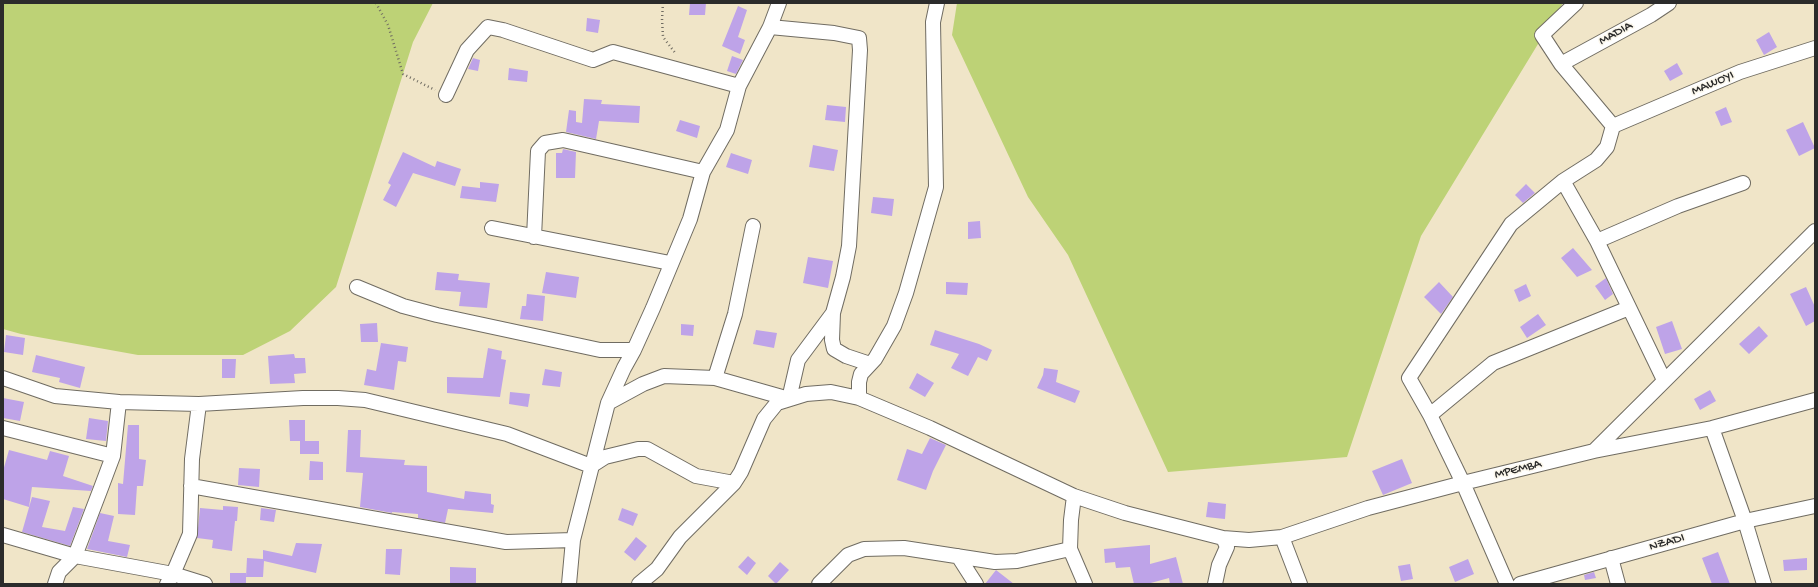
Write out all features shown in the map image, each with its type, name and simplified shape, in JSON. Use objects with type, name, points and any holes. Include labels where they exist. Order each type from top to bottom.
[{"type":"street","points":[[569,584],[573,540],[608,403],[634,350],[690,219],[703,172],[727,130],[739,86],[770,27],[779,3]]},
{"type":"street","points":[[859,398],[859,382],[861,374],[870,364],[894,326],[936,188],[933,22],[937,3]]},
{"type":"street","points":[[1507,584],[1463,483],[1430,415],[1409,378],[1511,224],[1563,181],[1596,160],[1607,147],[1613,126],[1561,64],[1542,35],[1576,3]]},
{"type":"street","name":"MADIA","points":[[1561,64],[1651,15],[1669,3]]},
{"type":"street","points":[[770,27],[834,33],[859,38],[860,50],[849,246],[844,277],[833,313],[832,340],[834,349],[846,356],[870,364]]},
{"type":"street","points":[[446,95],[467,50],[488,28],[503,30],[593,60],[613,52],[739,86]]},
{"type":"street","name":"MAWOYI","points":[[1613,126],[1740,72],[1815,48]]},
{"type":"street","points":[[534,237],[538,152],[545,143],[563,140],[703,172]]},
{"type":"street","points":[[1563,181],[1597,241],[1664,380]]},
{"type":"street","points":[[1597,241],[1678,206],[1743,183]]},
{"type":"street","points":[[715,378],[735,314],[753,226]]},
{"type":"street","points":[[492,228],[670,264]]},
{"type":"street","points":[[1594,451],[1815,231]]},
{"type":"street","points":[[357,288],[403,306],[437,315],[600,350],[634,350]]},
{"type":"street","points":[[1430,415],[1492,363],[1629,308]]},
{"type":"street","points":[[789,399],[798,360],[833,313]]},
{"type":"street","points":[[608,403],[643,384],[664,376],[715,378],[789,399]]},
{"type":"street","points":[[3,378],[55,396],[119,402],[199,404],[303,398],[365,400],[507,434],[591,466]]},
{"type":"street","name":"MPEMBA","points":[[789,399],[817,392],[831,392],[859,398],[924,426],[1074,496],[1125,513],[1223,538],[1249,540],[1282,537],[1368,508],[1463,483],[1594,451],[1712,428],[1815,400]]},
{"type":"street","points":[[639,584],[657,569],[680,537],[734,483],[741,472],[764,419],[777,403],[789,399]]},
{"type":"street","points":[[55,584],[59,572],[75,556],[112,456],[119,402]]},
{"type":"street","points":[[170,579],[190,534],[192,459],[199,404]]},
{"type":"street","points":[[3,428],[112,456]]},
{"type":"street","points":[[1712,428],[1745,521],[1764,584]]},
{"type":"street","points":[[591,466],[605,457],[638,449],[647,450],[696,476],[734,483]]},
{"type":"street","points":[[191,486],[506,542],[573,540]]},
{"type":"street","points":[[1074,496],[1070,549],[1085,584]]},
{"type":"street","name":"NZADI","points":[[1520,584],[1745,521],[1815,506]]},
{"type":"street","points":[[3,535],[75,556],[170,579],[205,584]]},
{"type":"street","points":[[1282,537],[1300,584]]},
{"type":"street","points":[[1214,584],[1219,565],[1227,547],[1223,538]]},
{"type":"street","points":[[819,584],[848,556],[864,549],[904,548],[995,562],[1017,561],[1070,549]]},
{"type":"street","points":[[958,556],[976,584]]},
{"type":"street","points":[[1611,558],[1618,584]]},
{"type":"path","points":[[376,3],[388,25],[403,74],[446,95]]},
{"type":"path","points":[[663,3],[663,37],[676,54],[670,67]]},
{"type":"green space","points":[[3,3],[433,3],[413,42],[336,287],[290,331],[243,355],[138,355],[21,334],[3,329]]},
{"type":"green space","points":[[957,3],[1563,3],[1421,236],[1347,457],[1168,472],[1068,255],[1028,197],[952,35]]},
{"type":"building","points":[[690,3],[706,3],[705,15],[689,15]]},
{"type":"building","points":[[738,6],[747,10],[738,37],[745,40],[740,54],[722,46]]},
{"type":"building","points":[[587,18],[600,20],[598,33],[586,31]]},
{"type":"building","points":[[1769,32],[1777,47],[1764,55],[1756,40]]},
{"type":"building","points":[[732,56],[743,60],[736,74],[727,71]]},
{"type":"building","points":[[473,58],[480,60],[478,71],[468,69]]},
{"type":"building","points":[[1677,63],[1683,74],[1670,81],[1664,71]]},
{"type":"building","points":[[509,68],[528,71],[527,82],[508,80]]},
{"type":"building","points":[[584,99],[602,100],[601,104],[640,106],[639,123],[599,121],[596,139],[566,132],[569,110],[576,111],[576,122],[582,123]]},
{"type":"building","points":[[827,105],[846,107],[845,122],[825,120]]},
{"type":"building","points":[[1726,107],[1732,122],[1721,126],[1715,112]]},
{"type":"building","points":[[680,120],[700,126],[697,138],[676,131]]},
{"type":"building","points":[[1803,122],[1815,148],[1799,156],[1786,130]]},
{"type":"building","points":[[813,145],[838,150],[834,171],[809,167]]},
{"type":"building","points":[[563,149],[576,152],[575,178],[556,178],[556,153],[562,153]]},
{"type":"building","points":[[403,152],[435,167],[437,161],[461,169],[455,186],[413,173],[396,207],[383,200],[391,185],[388,183]]},
{"type":"building","points":[[731,153],[752,160],[748,174],[726,167]]},
{"type":"building","points":[[480,182],[499,184],[496,202],[460,198],[462,186],[480,188]]},
{"type":"building","points":[[1526,184],[1535,193],[1523,203],[1515,195]]},
{"type":"building","points":[[873,197],[894,199],[892,216],[871,213]]},
{"type":"building","points":[[980,221],[981,238],[968,239],[968,222]]},
{"type":"building","points":[[1573,248],[1592,270],[1577,277],[1561,258]]},
{"type":"building","points":[[808,257],[833,261],[828,288],[803,283]]},
{"type":"building","points":[[437,272],[459,274],[458,280],[490,283],[487,308],[459,306],[461,292],[435,290]]},
{"type":"building","points":[[546,272],[579,277],[576,298],[542,293]]},
{"type":"building","points":[[1606,278],[1613,294],[1605,300],[1595,286]]},
{"type":"building","points":[[946,282],[968,283],[967,295],[946,294]]},
{"type":"building","points":[[1439,282],[1453,297],[1441,314],[1424,297]]},
{"type":"building","points":[[1526,284],[1531,296],[1519,302],[1514,290]]},
{"type":"building","points":[[1806,287],[1815,307],[1815,321],[1806,326],[1790,294]]},
{"type":"building","points":[[527,294],[545,296],[543,321],[520,319],[522,306],[526,306]]},
{"type":"building","points":[[1538,314],[1546,325],[1527,338],[1520,327]]},
{"type":"building","points":[[1672,321],[1682,349],[1665,354],[1656,327]]},
{"type":"building","points":[[377,323],[378,342],[361,342],[360,324]]},
{"type":"building","points":[[681,324],[694,325],[693,336],[681,335]]},
{"type":"building","points":[[1759,326],[1768,336],[1749,354],[1739,344]]},
{"type":"building","points":[[756,330],[777,333],[774,348],[753,344]]},
{"type":"building","points":[[935,330],[979,344],[992,350],[987,361],[978,357],[968,376],[951,368],[959,354],[930,345]]},
{"type":"building","points":[[6,335],[25,338],[23,355],[4,352]]},
{"type":"building","points":[[381,343],[408,347],[406,362],[398,361],[394,390],[364,385],[367,369],[376,371]]},
{"type":"building","points":[[488,348],[502,351],[501,359],[506,360],[500,397],[447,393],[447,377],[483,378]]},
{"type":"building","points":[[294,354],[295,358],[305,358],[306,373],[294,374],[295,383],[270,384],[268,356]]},
{"type":"building","points":[[36,355],[85,367],[80,388],[59,382],[60,378],[32,372]]},
{"type":"building","points":[[222,359],[236,359],[235,378],[222,378]]},
{"type":"building","points":[[1044,368],[1058,370],[1056,382],[1080,391],[1075,403],[1037,388],[1043,375]]},
{"type":"building","points":[[545,369],[562,372],[560,387],[542,385]]},
{"type":"building","points":[[917,373],[934,383],[925,397],[909,388]]},
{"type":"building","points":[[1710,390],[1716,401],[1700,410],[1694,399]]},
{"type":"building","points":[[510,392],[530,394],[528,407],[509,404]]},
{"type":"building","points":[[3,398],[24,402],[20,421],[3,418]]},
{"type":"building","points":[[89,418],[108,421],[106,441],[86,439]]},
{"type":"building","points":[[289,420],[305,420],[305,441],[290,441]]},
{"type":"building","points":[[128,425],[139,425],[139,459],[146,460],[143,486],[137,486],[135,515],[118,514],[118,483],[123,484]]},
{"type":"building","points":[[348,430],[361,430],[360,457],[405,460],[404,465],[427,466],[427,492],[464,499],[465,491],[491,494],[491,504],[494,505],[493,513],[448,509],[445,523],[418,518],[418,514],[392,513],[360,507],[363,473],[346,472]]},
{"type":"building","points":[[930,438],[946,445],[933,471],[926,490],[897,480],[907,449],[922,454]]},
{"type":"building","points":[[300,441],[319,441],[319,454],[300,454]]},
{"type":"building","points":[[9,450],[47,460],[50,451],[69,456],[63,476],[93,486],[91,491],[32,487],[29,507],[3,499],[3,471]]},
{"type":"building","points":[[1402,459],[1412,483],[1383,495],[1372,471]]},
{"type":"building","points":[[310,461],[323,462],[323,480],[309,480]]},
{"type":"building","points":[[239,468],[260,469],[259,487],[238,485]]},
{"type":"building","points":[[32,497],[50,501],[42,527],[65,531],[73,507],[84,509],[70,546],[22,532]]},
{"type":"building","points":[[1208,502],[1226,504],[1225,519],[1206,517]]},
{"type":"building","points":[[223,506],[238,507],[232,551],[212,548],[213,540],[197,538],[200,508],[223,510]]},
{"type":"building","points":[[261,508],[276,510],[274,522],[260,520]]},
{"type":"building","points":[[622,508],[638,514],[633,526],[618,520]]},
{"type":"building","points":[[100,513],[114,516],[108,541],[130,545],[127,557],[87,549]]},
{"type":"building","points":[[636,537],[647,546],[635,561],[624,552]]},
{"type":"building","points":[[296,543],[322,544],[316,573],[264,561],[263,577],[246,577],[247,558],[263,559],[263,550],[292,556]]},
{"type":"building","points":[[1150,545],[1150,564],[1176,557],[1183,584],[1170,584],[1169,578],[1147,584],[1134,584],[1130,567],[1116,568],[1115,562],[1105,563],[1104,549]]},
{"type":"building","points":[[386,549],[402,549],[400,575],[385,574]]},
{"type":"building","points":[[1718,552],[1730,584],[1712,584],[1702,558]]},
{"type":"building","points":[[748,556],[756,563],[747,575],[738,567]]},
{"type":"building","points":[[1807,558],[1807,570],[1784,571],[1783,560]]},
{"type":"building","points":[[1468,559],[1474,574],[1455,582],[1449,567]]},
{"type":"building","points":[[780,562],[789,570],[776,584],[768,576]]},
{"type":"building","points":[[1410,564],[1413,579],[1401,581],[1398,566]]},
{"type":"building","points":[[450,567],[476,568],[476,584],[450,584]]},
{"type":"building","points":[[996,570],[1014,584],[985,584]]},
{"type":"building","points":[[1594,572],[1596,578],[1585,580],[1584,575]]},
{"type":"building","points":[[230,573],[246,573],[246,584],[230,584]]}]
